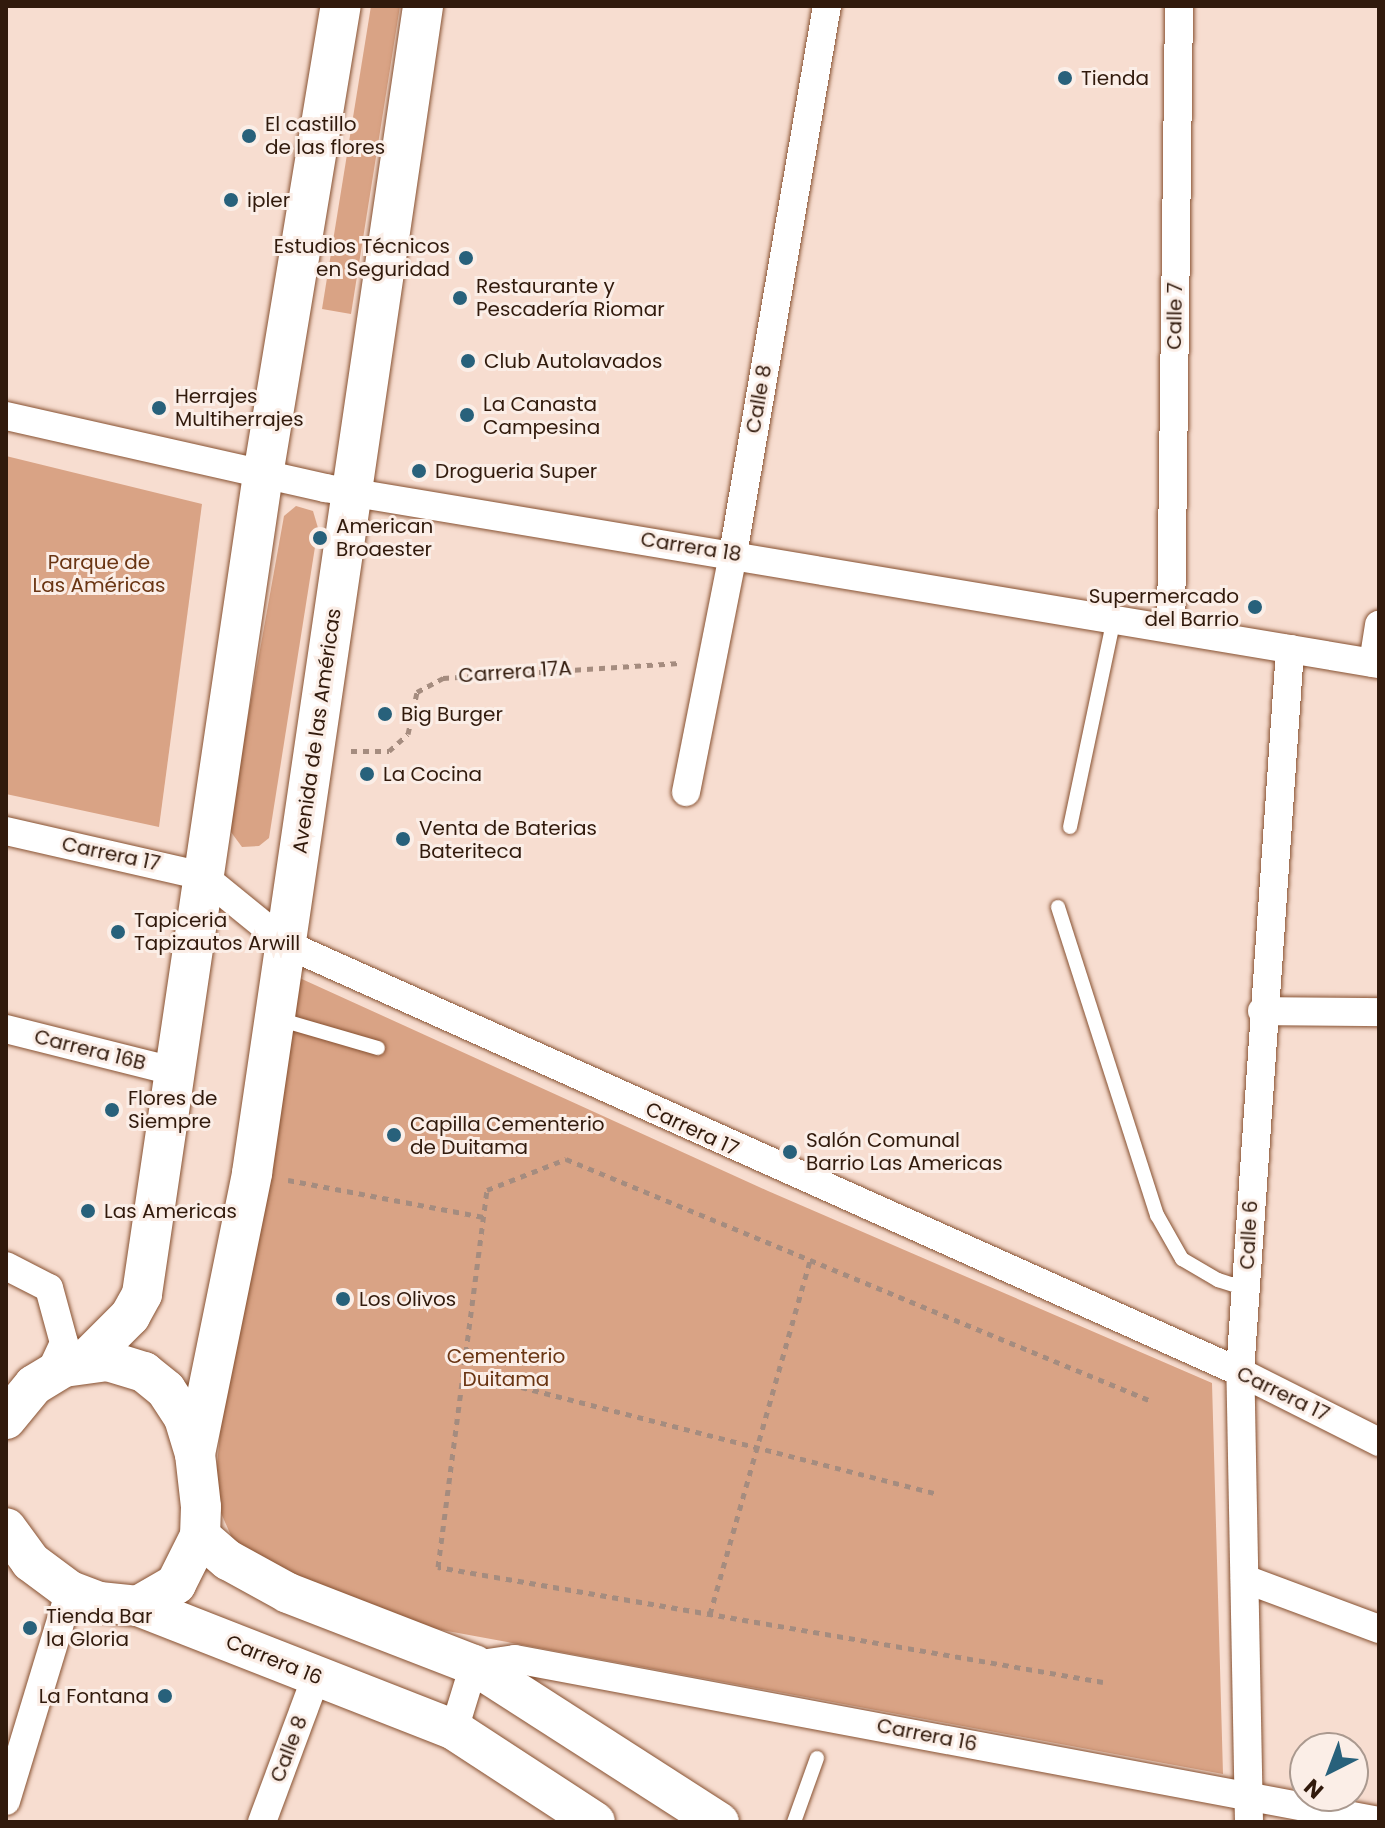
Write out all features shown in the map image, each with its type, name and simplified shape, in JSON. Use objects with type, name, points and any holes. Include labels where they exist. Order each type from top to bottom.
[{"type":"main road","points":[[6,1419],[9,1410],[67,1368],[130,1316],[142,1294],[263,475],[341,6]]},
{"type":"main road","name":"Avenida de las Américas","points":[[195,1454],[252,1173],[274,1018],[288,945],[423,6]]},
{"type":"main road","points":[[67,1368],[108,1361],[144,1372],[184,1418],[195,1454],[200,1536],[176,1584],[138,1606]]},
{"type":"main road","name":"Carrera 16","points":[[6,1528],[31,1562],[70,1591],[99,1602],[138,1606],[454,1730],[595,1822]]},
{"type":"main road","name":"Carrera 16","points":[[200,1536],[228,1560],[288,1593],[474,1665],[719,1822]]},
{"type":"street","name":"Calle 8","points":[[686,792],[733,554],[827,6]]},
{"type":"street","name":"Calle 7","points":[[1171,626],[1179,6]]},
{"type":"street","name":"Carrera 18","points":[[6,416],[351,493],[1171,626],[1376,664]]},
{"type":"street","points":[[1376,664],[1379,624]]},
{"type":"street","name":"Calle 6","points":[[1249,1809],[1240,1372],[1262,1011],[1290,649]]},
{"type":"street","name":"Carrera 17","points":[[6,831],[203,876],[288,945],[1240,1372],[1379,1442]]},
{"type":"street","points":[[1262,1011],[1379,1012]]},
{"type":"street","name":"Carrera 16B","points":[[6,1029],[173,1071]]},
{"type":"street","points":[[6,1266],[49,1288],[64,1343],[67,1368]]},
{"type":"street","points":[[1245,1579],[1379,1629]]},
{"type":"street","points":[[6,1801],[70,1591]]},
{"type":"street","name":"Carrera 16","points":[[474,1665],[515,1659],[1249,1809],[1379,1821]]},
{"type":"street","points":[[454,1730],[474,1665]]},
{"type":"street","name":"Calle 8","points":[[262,1822],[316,1677]]},
{"type":"lane","points":[[1070,827],[1114,618]]},
{"type":"lane","points":[[1058,907],[1157,1215],[1182,1259],[1218,1280],[1246,1289]]},
{"type":"lane","points":[[274,1018],[378,1048]]},
{"type":"lane","points":[[794,1822],[817,1758]]},
{"type":"path","name":"Carrera 17A","points":[[314,751],[389,751],[408,734],[417,692],[443,678],[712,662]]},
{"type":"path","points":[[1103,1682],[438,1567],[487,1190],[566,1159],[1151,1401]]},
{"type":"path","points":[[252,1173],[484,1217]]},
{"type":"path","points":[[710,1614],[810,1260]]},
{"type":"path","points":[[463,1372],[938,1494]]},
{"type":"green space","points":[[371,6],[400,6],[351,314],[322,309]]},
{"type":"green space","name":"Parque de Las Américas","points":[[6,456],[202,504],[159,827],[6,794]]},
{"type":"green space","points":[[296,506],[313,511],[318,528],[269,838],[259,846],[242,847],[228,828],[284,516]]},
{"type":"green space","name":"Cementerio Duitama","points":[[293,975],[768,1191],[1212,1383],[1223,1774],[420,1626],[331,1594],[236,1547],[214,1497],[223,1402]]},
{"type":"place","name":"Tienda","points":[[1065,78]]},
{"type":"place","name":"El castillo de las flores","points":[[249,136]]},
{"type":"place","name":"ipler","points":[[231,200]]},
{"type":"place","name":"Estudios Técnicos en Seguridad","points":[[466,258]]},
{"type":"place","name":"Restaurante y Pescadería Riomar","points":[[460,298]]},
{"type":"place","name":"Club Autolavados","points":[[468,361]]},
{"type":"place","name":"Herrajes Multiherrajes","points":[[159,408]]},
{"type":"place","name":"La Canasta Campesina","points":[[467,415]]},
{"type":"place","name":"Drogueria Super","points":[[419,471]]},
{"type":"place","name":"American Broaester","points":[[320,538]]},
{"type":"place","name":"Supermercado del Barrio","points":[[1255,607]]},
{"type":"place","name":"Big Burger","points":[[385,714]]},
{"type":"place","name":"La Cocina","points":[[367,774]]},
{"type":"place","name":"Venta de Baterias Bateriteca","points":[[403,839]]},
{"type":"place","name":"Tapiceria Tapizautos Arwill","points":[[118,932]]},
{"type":"place","name":"Flores de Siempre","points":[[112,1110]]},
{"type":"place","name":"Capilla Cementerio de Duitama","points":[[394,1135]]},
{"type":"place","name":"Salón Comunal Barrio Las Americas","points":[[790,1152]]},
{"type":"place","name":"Las Americas","points":[[88,1211]]},
{"type":"place","name":"Los Olivos","points":[[343,1299]]},
{"type":"place","name":"Tienda Bar la Gloria","points":[[30,1628]]},
{"type":"place","name":"La Fontana","points":[[165,1696]]}]
